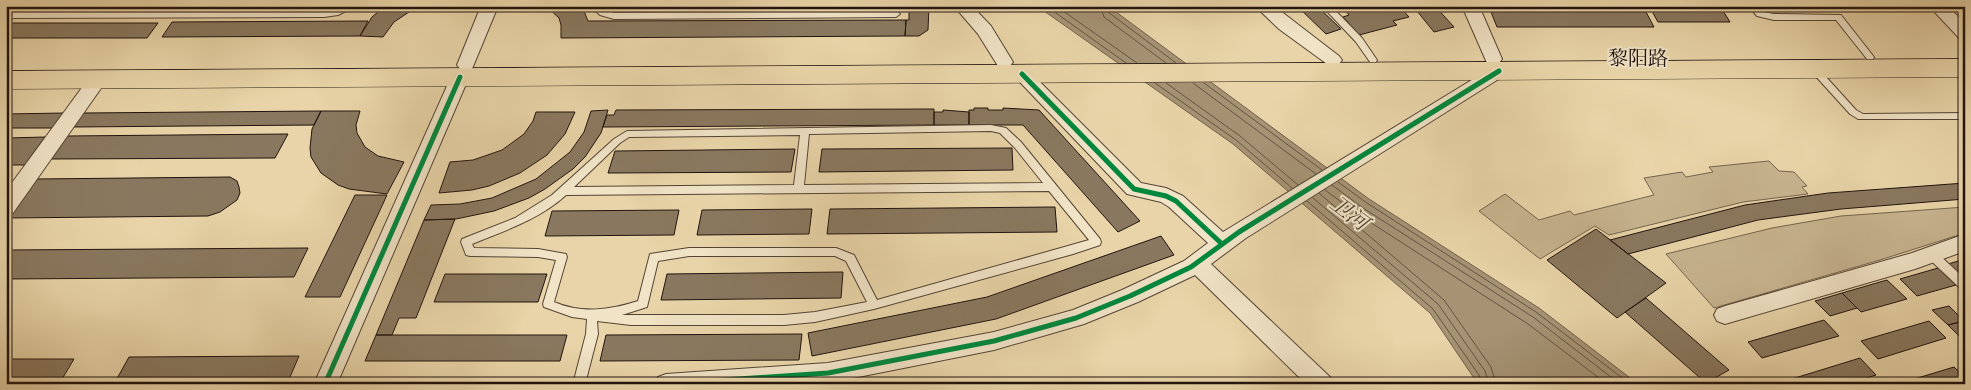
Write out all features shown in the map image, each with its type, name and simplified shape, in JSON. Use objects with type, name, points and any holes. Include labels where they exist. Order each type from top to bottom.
[{"type":"main road","name":"黎阳路","points":[[1321,64],[1373,60],[1496,65],[1870,56],[1965,56]]},
{"type":"main road","points":[[6,67],[462,71],[1022,68],[1321,64]]},
{"type":"main road","name":"黎阳路","points":[[1321,64],[1814,69],[1965,68]]},
{"type":"main road","points":[[6,80],[462,71]]},
{"type":"street","points":[[325,384],[490,6]]},
{"type":"street","points":[[962,6],[1134,189],[1146,194],[1166,196],[1180,203],[1222,244]]},
{"type":"street","points":[[1263,6],[1285,25],[1321,64]]},
{"type":"street","points":[[666,384],[828,373],[994,341],[1076,318],[1130,296],[1197,263],[1222,244],[1386,140],[1496,65],[1470,6]]},
{"type":"street","points":[[1937,6],[1965,34]]},
{"type":"street","points":[[6,207],[98,79]]},
{"type":"street","points":[[1725,316],[1965,242]]},
{"type":"street","points":[[1197,263],[1322,384]]},
{"type":"lane","points":[[71,15],[78,6]]},
{"type":"lane","points":[[6,15],[324,14],[352,6]]},
{"type":"lane","points":[[594,6],[614,16],[896,14]]},
{"type":"lane","points":[[1326,6],[1359,40],[1373,60]]},
{"type":"lane","points":[[1752,6],[1760,14],[1774,17],[1838,17],[1870,56]]},
{"type":"lane","points":[[1814,69],[1853,112],[1862,117],[1965,116]]},
{"type":"lane","points":[[991,128],[1003,130],[1018,145],[1052,187],[1096,242],[1073,250],[874,304],[784,320],[631,320],[563,312],[548,304],[562,257],[538,253],[470,252],[466,242],[520,220],[564,191],[617,140],[627,134],[991,128]]},
{"type":"lane","points":[[799,189],[805,131]]},
{"type":"lane","points":[[564,191],[1052,187]]},
{"type":"lane","points":[[592,316],[643,304],[654,257],[689,252],[836,252],[850,258],[874,304]]},
{"type":"lane","points":[[1931,254],[1965,286]]},
{"type":"lane","points":[[579,384],[592,334],[592,316]]},
{"type":"shaded area","points":[[1769,161],[1779,171],[1794,172],[1807,186],[1802,187],[1808,194],[1743,202],[1609,235],[1595,226],[1540,259],[1479,211],[1505,194],[1539,220],[1570,211],[1574,215],[1654,195],[1644,178],[1682,172],[1686,177],[1713,172],[1709,167]]},
{"type":"shaded area","points":[[1965,207],[1965,233],[1880,260],[1714,308],[1666,254],[1772,228],[1841,216]]},
{"type":"water","name":"卫河","points":[[1037,6],[1108,6],[1369,199],[1539,308],[1638,384],[1478,384],[1430,313],[1233,144]]},
{"type":"building","points":[[385,6],[418,6],[394,22],[383,37],[360,36],[372,17]]},
{"type":"building","points":[[546,6],[582,6],[588,21],[906,20],[905,36],[561,38],[559,18]]},
{"type":"building","points":[[903,6],[929,6],[928,30],[919,36],[905,36],[906,20],[909,20],[909,10],[903,10]]},
{"type":"building","points":[[1297,6],[1317,6],[1341,29],[1326,34]]},
{"type":"building","points":[[1364,6],[1399,6],[1409,17],[1393,21],[1397,25],[1359,35],[1343,17],[1349,15],[1344,9]]},
{"type":"building","points":[[1413,6],[1435,6],[1454,27],[1434,32]]},
{"type":"building","points":[[1649,6],[1720,6],[1730,22],[1658,22]]},
{"type":"building","points":[[1763,6],[1897,6],[1899,9],[1766,10]]},
{"type":"building","points":[[1491,12],[1646,12],[1654,27],[1497,27]]},
{"type":"building","points":[[368,21],[360,36],[162,37],[172,22]]},
{"type":"building","points":[[6,23],[158,23],[147,38],[6,38]]},
{"type":"building","points":[[974,108],[988,108],[988,110],[1003,110],[1003,108],[1039,110],[1140,221],[1118,232],[1023,125],[969,125],[969,110],[974,110]]},
{"type":"building","points":[[934,109],[934,125],[603,127],[607,115],[614,115],[616,110]]},
{"type":"building","points":[[608,110],[601,133],[585,157],[573,169],[545,189],[529,198],[494,211],[456,219],[424,220],[431,205],[460,204],[492,198],[536,179],[570,152],[584,132],[591,111]]},
{"type":"building","points":[[943,110],[969,112],[969,125],[934,125],[934,112],[943,112]]},
{"type":"building","points":[[321,111],[314,125],[73,127],[83,113]]},
{"type":"building","points":[[321,111],[360,111],[356,125],[357,133],[365,147],[378,156],[404,162],[387,194],[349,189],[338,185],[321,173],[311,157],[310,148],[312,129]]},
{"type":"building","points":[[536,112],[575,112],[565,134],[547,155],[520,173],[489,186],[472,190],[439,193],[450,162],[473,160],[502,150],[524,134],[533,121]]},
{"type":"building","points":[[64,113],[54,128],[6,128],[6,114]]},
{"type":"building","points":[[288,134],[275,158],[49,159],[66,136]]},
{"type":"building","points":[[45,137],[25,165],[8,165],[6,167],[6,138]]},
{"type":"building","points":[[1012,148],[1013,170],[819,172],[822,149]]},
{"type":"building","points":[[795,149],[791,172],[608,173],[615,151]]},
{"type":"building","points":[[230,177],[237,181],[239,187],[240,193],[237,200],[220,212],[208,216],[7,218],[35,179]]},
{"type":"building","points":[[1965,183],[1965,199],[1841,209],[1758,220],[1628,254],[1610,240],[1745,205],[1828,193]]},
{"type":"building","points":[[355,195],[387,195],[340,297],[305,297]]},
{"type":"building","points":[[1055,207],[1057,232],[827,234],[830,209]]},
{"type":"building","points":[[812,209],[809,234],[697,235],[702,210]]},
{"type":"building","points":[[679,210],[674,235],[545,236],[552,211]]},
{"type":"building","points":[[455,219],[416,318],[399,318],[392,335],[376,335],[424,220]]},
{"type":"building","points":[[1596,229],[1666,283],[1617,318],[1547,260]]},
{"type":"building","points":[[1161,236],[1174,255],[996,319],[812,356],[808,333],[987,297]]},
{"type":"building","points":[[308,248],[294,277],[6,279],[6,250]]},
{"type":"building","points":[[1965,259],[1965,278],[1964,279],[1948,264]]},
{"type":"building","points":[[1938,268],[1956,285],[1917,296],[1900,279]]},
{"type":"building","points":[[843,272],[841,298],[661,300],[667,274]]},
{"type":"building","points":[[445,274],[547,274],[538,302],[434,302]]},
{"type":"building","points":[[1887,280],[1907,299],[1861,312],[1842,293]]},
{"type":"building","points":[[1842,293],[1857,308],[1830,316],[1815,301]]},
{"type":"building","points":[[1646,298],[1729,370],[1715,378],[1721,384],[1707,384],[1625,312]]},
{"type":"building","points":[[1949,306],[1964,321],[1948,325],[1932,310]]},
{"type":"building","points":[[1824,320],[1839,336],[1762,358],[1748,342]]},
{"type":"building","points":[[1929,321],[1946,338],[1878,359],[1861,341]]},
{"type":"building","points":[[1964,321],[1965,336],[1960,337],[1948,325]]},
{"type":"building","points":[[802,334],[799,360],[600,361],[606,335]]},
{"type":"building","points":[[376,335],[567,335],[560,361],[365,361]]},
{"type":"building","points":[[299,356],[287,384],[114,384],[129,357]]},
{"type":"building","points":[[1860,358],[1876,375],[1847,384],[1784,384],[1782,382]]},
{"type":"building","points":[[6,359],[74,359],[59,384],[6,384]]},
{"type":"building","points":[[1954,367],[1965,377],[1965,384],[1901,383]]},
{"type":"cycle path","points":[[666,384],[828,373],[994,341],[1076,318],[1130,296],[1191,267],[1239,232],[1499,71]]},
{"type":"cycle path","points":[[1022,74],[1134,189],[1166,196],[1176,201],[1190,212],[1222,244]]},
{"type":"cycle path","points":[[325,384],[460,77]]}]
